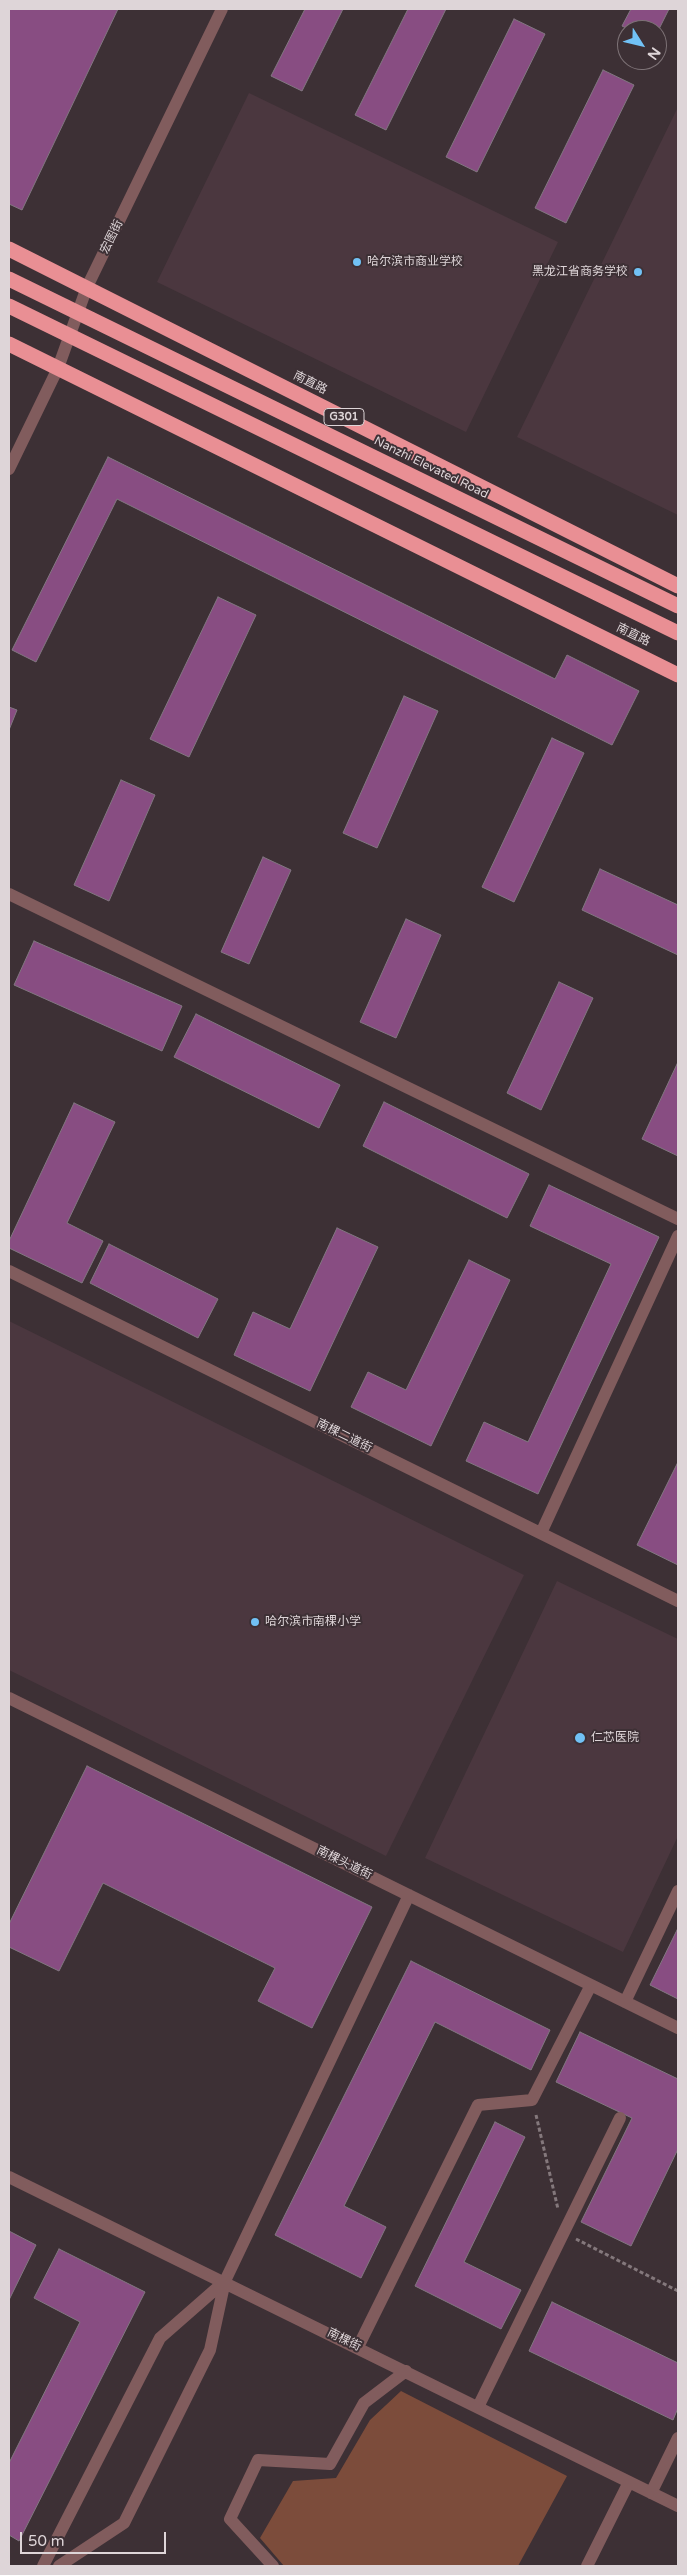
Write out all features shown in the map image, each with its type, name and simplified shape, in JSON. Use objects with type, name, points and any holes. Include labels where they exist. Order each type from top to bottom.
[{"type":"highway","name":"南直路","points":[[9,249],[88,287],[678,586]]},
{"type":"highway","name":"Nanzhi Elevated Road","points":[[9,279],[678,606]]},
{"type":"highway","points":[[9,306],[678,633]]},
{"type":"highway","name":"南直路","points":[[9,344],[678,674]]},
{"type":"street","name":"宏图街","points":[[9,469],[58,368],[88,287],[222,9]]},
{"type":"street","points":[[9,894],[678,1219]]},
{"type":"street","points":[[541,1533],[677,1243]]},
{"type":"street","name":"南棵二道街","points":[[9,1271],[678,1601]]},
{"type":"street","name":"南棵头道街","points":[[9,1698],[678,2028]]},
{"type":"street","points":[[625,2002],[678,1891]]},
{"type":"street","points":[[59,2566],[124,2523],[210,2350],[225,2281],[410,1895]]},
{"type":"street","points":[[358,2347],[478,2105],[532,2100],[590,1984]]},
{"type":"street","points":[[478,2407],[620,2118]]},
{"type":"street","name":"南棵街","points":[[9,2176],[678,2506]]},
{"type":"street","points":[[43,2566],[160,2338],[225,2281]]},
{"type":"street","points":[[273,2566],[230,2519],[258,2460],[330,2464],[364,2403],[406,2371]]},
{"type":"street","points":[[651,2493],[678,2438]]},
{"type":"street","points":[[587,2566],[629,2482]]},
{"type":"shaded area","name":"哈尔滨市商业学校","points":[[249,93],[558,242],[466,432],[157,282]]},
{"type":"shaded area","name":"黑龙江省商务学校","points":[[678,107],[678,515],[517,437]]},
{"type":"shaded area","name":"哈尔滨市南棵小学","points":[[9,1321],[524,1575],[386,1856],[9,1670]]},
{"type":"shaded area","name":"仁芯医院","points":[[557,1581],[678,1639],[678,1836],[623,1952],[425,1858]]},
{"type":"shaded area","points":[[401,2391],[567,2476],[518,2566],[284,2566],[260,2538],[293,2481],[336,2478],[370,2420]]},
{"type":"building","points":[[9,9],[118,9],[22,210],[9,204]]},
{"type":"building","points":[[305,9],[343,9],[302,91],[271,76]]},
{"type":"building","points":[[408,9],[446,9],[386,130],[355,115]]},
{"type":"building","points":[[631,9],[669,9],[664,20],[625,20]]},
{"type":"building","points":[[514,19],[545,34],[477,172],[446,157]]},
{"type":"building","points":[[603,70],[634,85],[566,223],[535,208]]},
{"type":"building","points":[[108,457],[555,679],[567,655],[639,691],[612,745],[117,499],[36,662],[12,650]]},
{"type":"building","points":[[218,597],[256,615],[189,757],[150,739]]},
{"type":"building","points":[[404,696],[438,711],[377,848],[343,833]]},
{"type":"building","points":[[9,707],[17,710],[9,730]]},
{"type":"building","points":[[552,738],[584,753],[514,902],[482,887]]},
{"type":"building","points":[[121,780],[155,795],[109,901],[74,885]]},
{"type":"building","points":[[263,857],[291,870],[249,964],[221,952]]},
{"type":"building","points":[[600,869],[678,905],[678,955],[582,910]]},
{"type":"building","points":[[406,919],[441,935],[396,1038],[360,1022]]},
{"type":"building","points":[[34,941],[182,1006],[162,1051],[14,985]]},
{"type":"building","points":[[559,982],[593,998],[541,1110],[507,1093]]},
{"type":"building","points":[[196,1014],[340,1085],[319,1128],[174,1057]]},
{"type":"building","points":[[678,1062],[678,1156],[642,1139]]},
{"type":"building","points":[[384,1102],[529,1174],[507,1218],[363,1146]]},
{"type":"building","points":[[74,1103],[115,1122],[67,1223],[103,1241],[82,1283],[9,1248],[9,1241]]},
{"type":"building","points":[[549,1185],[659,1237],[538,1494],[466,1461],[484,1422],[528,1442],[611,1264],[530,1226]]},
{"type":"building","points":[[337,1228],[378,1247],[310,1391],[234,1355],[253,1312],[290,1329]]},
{"type":"building","points":[[109,1244],[218,1299],[198,1338],[90,1283]]},
{"type":"building","points":[[469,1260],[510,1280],[431,1446],[351,1407],[368,1372],[406,1390]]},
{"type":"building","points":[[678,1462],[678,1565],[637,1545]]},
{"type":"building","points":[[87,1766],[372,1907],[312,2028],[258,2001],[275,1968],[103,1883],[59,1971],[9,1947],[9,1924]]},
{"type":"building","points":[[678,1928],[678,1999],[650,1985]]},
{"type":"building","points":[[411,1961],[550,2030],[531,2070],[435,2022],[344,2206],[386,2227],[361,2278],[275,2235]]},
{"type":"building","points":[[580,2032],[678,2079],[678,2149],[631,2246],[581,2222],[632,2118],[556,2082]]},
{"type":"building","points":[[495,2122],[525,2137],[464,2262],[521,2290],[501,2329],[415,2286]]},
{"type":"building","points":[[9,2231],[36,2245],[9,2300]]},
{"type":"building","points":[[59,2249],[145,2292],[19,2541],[9,2535],[9,2463],[80,2322],[34,2298]]},
{"type":"building","points":[[552,2302],[678,2363],[678,2408],[673,2420],[529,2351]]},
{"type":"place","name":"哈尔滨市商业学校","points":[[357,262]]},
{"type":"place","name":"黑龙江省商务学校","points":[[638,272]]},
{"type":"place","name":"哈尔滨市南棵小学","points":[[255,1622]]},
{"type":"place","name":"仁芯医院","points":[[580,1738]]}]
